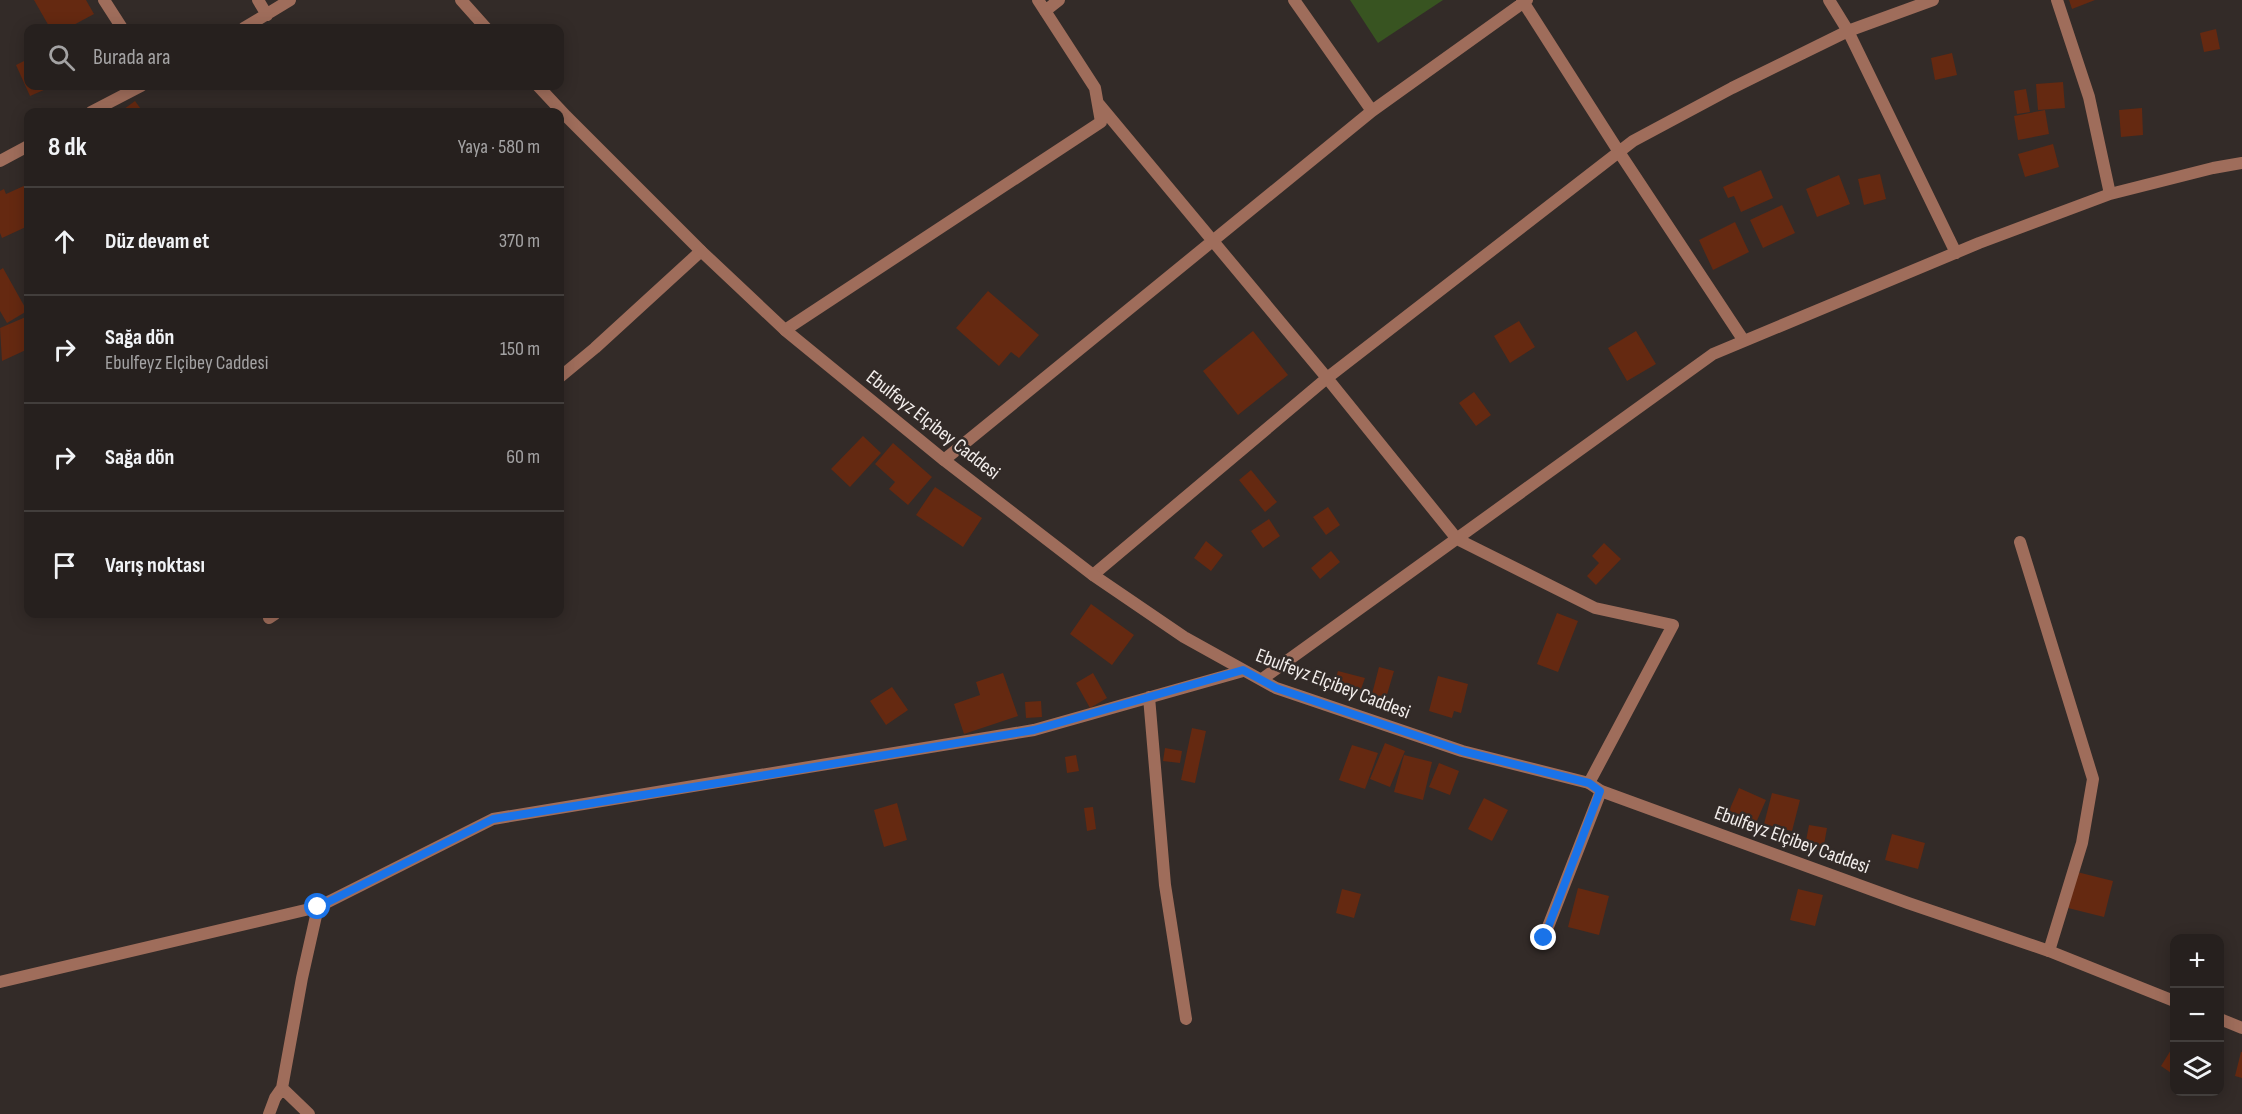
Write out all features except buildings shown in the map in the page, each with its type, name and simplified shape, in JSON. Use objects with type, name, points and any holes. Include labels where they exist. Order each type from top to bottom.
[{"type":"street","points":[[104,0],[119,24]]},
{"type":"street","points":[[258,0],[267,15]]},
{"type":"street","points":[[251,24],[290,0]]},
{"type":"street","points":[[461,0],[482,24]]},
{"type":"street","points":[[785,330],[1101,122],[1095,88],[1042,5],[1059,0]]},
{"type":"street","points":[[1294,0],[1372,111]]},
{"type":"street","points":[[1829,0],[1848,31],[1956,253]]},
{"type":"street","points":[[1093,575],[1328,378],[1633,141],[1732,88],[1848,31],[1933,0]]},
{"type":"street","points":[[2058,0],[2089,97],[2110,194]]},
{"type":"street","points":[[944,460],[1372,111],[1524,1],[1619,152],[1744,341]]},
{"type":"street","points":[[99,108],[133,90]]},
{"type":"street","name":"Ebulfeyz Elçibey Caddesi","points":[[542,90],[559,108]]},
{"type":"street","points":[[1098,103],[1328,378],[1456,539],[1595,608],[1673,625],[1589,783]]},
{"type":"street","name":"Ebulfeyz Elçibey Caddesi","points":[[564,114],[701,251],[785,330],[944,460],[1093,575],[1184,638],[1276,688],[1462,751],[1589,783],[1600,791],[1908,903],[2049,951],[2170,998]]},
{"type":"street","points":[[0,161],[24,148]]},
{"type":"street","points":[[1262,679],[1713,354],[1956,253],[2110,194],[2213,168],[2242,164]]},
{"type":"street","points":[[564,374],[701,251]]},
{"type":"street","points":[[2020,542],[2093,779],[2082,843],[2049,951]]},
{"type":"street","points":[[0,982],[318,907],[493,819],[1034,730],[1243,670]]},
{"type":"street","points":[[1149,697],[1165,885],[1186,1019]]},
{"type":"street","points":[[1544,938],[1600,791]]},
{"type":"street","points":[[269,1114],[282,1088],[302,978],[318,907]]},
{"type":"street","points":[[2224,1021],[2242,1028]]},
{"type":"street","points":[[282,1088],[309,1114]]},
{"type":"green space","points":[[1350,0],[1443,0],[1378,43]]},
{"type":"route","points":[[318,907],[427,850],[493,819],[1034,730],[1243,670],[1276,688],[1374,722],[1462,751],[1589,783],[1600,791],[1544,938]]}]
